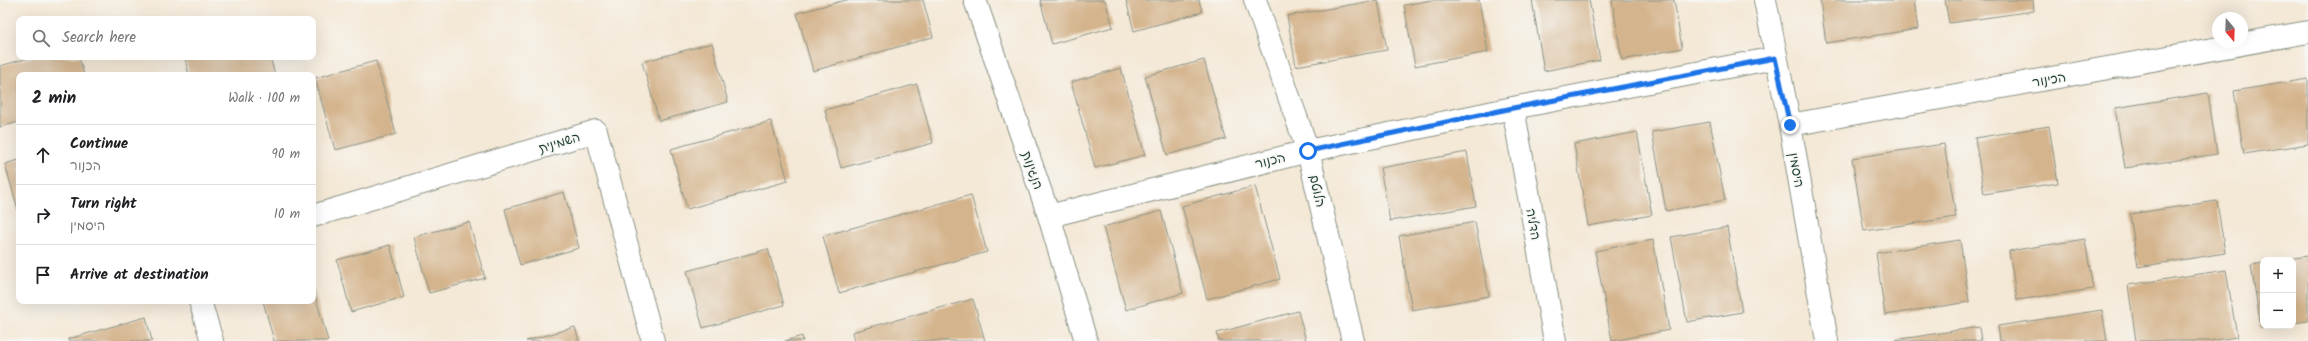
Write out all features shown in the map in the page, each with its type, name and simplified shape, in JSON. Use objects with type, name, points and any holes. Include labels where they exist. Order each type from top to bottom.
[{"type":"street","name":"הנגינות","points":[[975,0],[1049,216],[1086,341]]},
{"type":"street","name":"הלוטם","points":[[1255,0],[1308,151],[1353,341]]},
{"type":"street","name":"היסמין","points":[[1764,0],[1790,125],[1827,341]]},
{"type":"street","name":"הכינור","points":[[1790,125],[2308,32]]},
{"type":"street","name":"הכנור","points":[[1049,216],[1308,151],[1513,108],[1775,58]]},
{"type":"street","name":"הדליה","points":[[1513,108],[1555,341]]},
{"type":"street","name":"השמינית","points":[[316,215],[596,131],[653,341]]},
{"type":"street","points":[[201,304],[212,341]]},
{"type":"building","points":[[846,0],[923,0],[933,37],[813,71],[797,13]]},
{"type":"building","points":[[1040,0],[1105,0],[1113,27],[1052,44]]},
{"type":"building","points":[[1126,0],[1199,0],[1202,12],[1134,31]]},
{"type":"building","points":[[1378,0],[1387,50],[1296,66],[1287,16]]},
{"type":"building","points":[[1432,0],[1479,0],[1488,52],[1415,66],[1404,5]]},
{"type":"building","points":[[1532,0],[1589,0],[1600,60],[1544,71]]},
{"type":"building","points":[[1612,0],[1674,0],[1682,48],[1622,60]]},
{"type":"building","points":[[1820,0],[1914,0],[1918,29],[1826,43]]},
{"type":"building","points":[[1945,0],[2033,0],[2034,11],[1949,23]]},
{"type":"building","points":[[712,43],[728,102],[659,121],[642,62]]},
{"type":"building","points":[[21,60],[80,60],[83,72],[16,72],[16,123],[0,127],[0,66]]},
{"type":"building","points":[[185,60],[271,60],[274,72],[188,72]]},
{"type":"building","points":[[1204,60],[1226,139],[1167,155],[1145,76]]},
{"type":"building","points":[[376,61],[396,134],[335,150],[316,78]]},
{"type":"building","points":[[1121,68],[1145,155],[1095,168],[1071,82]]},
{"type":"building","points":[[2308,79],[2308,144],[2244,154],[2234,91]]},
{"type":"building","points":[[917,84],[933,143],[841,168],[825,110]]},
{"type":"building","points":[[2208,93],[2217,154],[2125,168],[2115,108]]},
{"type":"building","points":[[771,121],[788,181],[687,209],[671,149]]},
{"type":"building","points":[[1710,122],[1725,200],[1666,211],[1652,132]]},
{"type":"building","points":[[2049,126],[2058,183],[1984,194],[1975,138]]},
{"type":"building","points":[[1637,132],[1652,215],[1588,226],[1574,144]]},
{"type":"building","points":[[1944,144],[1956,217],[1864,231],[1852,158]]},
{"type":"building","points":[[1467,152],[1476,206],[1390,221],[1380,168]]},
{"type":"building","points":[[16,161],[16,202],[5,164]]},
{"type":"building","points":[[1255,186],[1280,279],[1207,299],[1182,206]]},
{"type":"building","points":[[564,192],[579,248],[520,265],[505,209]]},
{"type":"building","points":[[971,195],[987,252],[839,293],[823,236]]},
{"type":"building","points":[[2217,201],[2225,253],[2138,267],[2130,214]]},
{"type":"building","points":[[1161,211],[1183,293],[1126,310],[1103,227]]},
{"type":"building","points":[[469,222],[485,278],[429,293],[414,237]]},
{"type":"building","points":[[1475,222],[1489,296],[1412,310],[1399,236]]},
{"type":"building","points":[[1727,227],[1742,312],[1687,322],[1671,237]]},
{"type":"building","points":[[2085,239],[2093,289],[2017,300],[2009,251]]},
{"type":"building","points":[[1653,240],[1669,330],[1612,341],[1595,251]]},
{"type":"building","points":[[1960,240],[1969,302],[1885,315],[1876,253]]},
{"type":"building","points":[[390,245],[404,297],[351,312],[337,260]]},
{"type":"building","points":[[768,249],[784,305],[703,328],[687,271]]},
{"type":"building","points":[[2308,256],[2308,321],[2296,323],[2296,293],[2296,258]]},
{"type":"building","points":[[2260,264],[2260,322],[2251,265]]},
{"type":"building","points":[[2226,270],[2237,337],[2209,341],[2136,341],[2128,285]]},
{"type":"building","points":[[316,299],[328,341],[274,341],[264,304],[316,304]]},
{"type":"building","points":[[973,299],[985,341],[854,341],[852,332]]},
{"type":"building","points":[[2102,310],[2107,341],[2000,341],[1998,326]]},
{"type":"building","points":[[1298,311],[1306,341],[1219,341],[1217,333]]},
{"type":"building","points":[[146,317],[152,341],[68,341],[68,339]]},
{"type":"building","points":[[575,327],[579,341],[526,341]]},
{"type":"building","points":[[1979,327],[1981,341],[1895,341],[1895,340]]},
{"type":"building","points":[[802,336],[803,341],[785,341]]},
{"type":"route","points":[[1308,151],[1513,108],[1775,58],[1790,125]]}]
